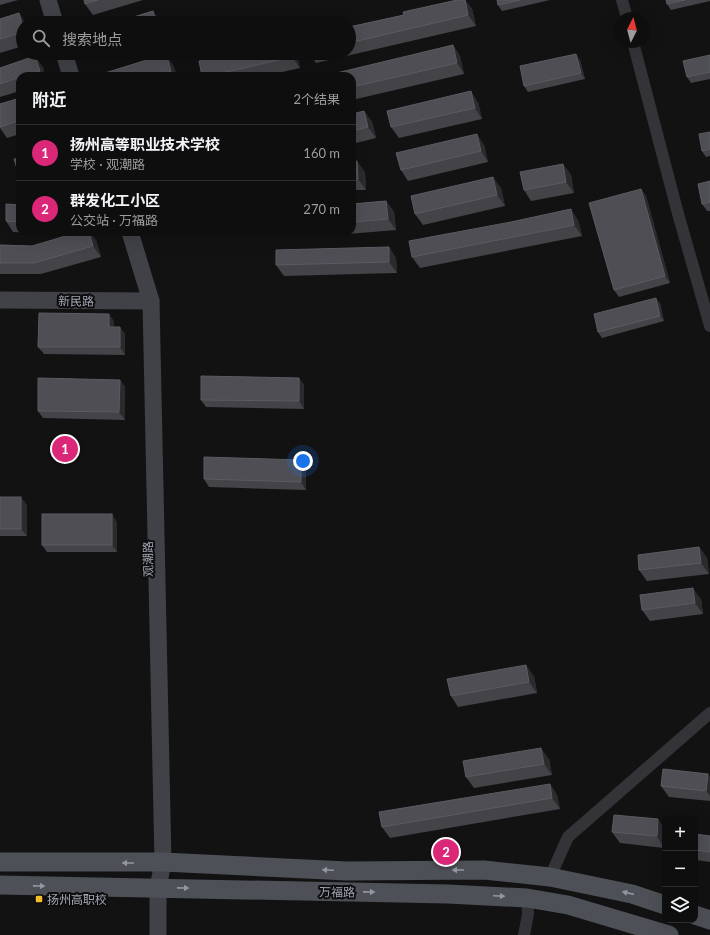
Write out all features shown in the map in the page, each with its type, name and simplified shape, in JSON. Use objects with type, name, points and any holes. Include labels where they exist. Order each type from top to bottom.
[{"type":"main road","name":"万福路","points":[[0,862],[158,863],[347,871],[484,870],[550,877],[632,894],[662,904]]},
{"type":"main road","name":"万福路","points":[[0,885],[448,894],[527,898],[568,905],[669,935]]},
{"type":"main road","points":[[698,916],[710,920]]},
{"type":"street","points":[[48,0],[53,16]]},
{"type":"street","points":[[60,0],[65,16]]},
{"type":"street","points":[[622,0],[625,12]]},
{"type":"street","points":[[635,48],[677,210],[710,326]]},
{"type":"street","points":[[66,60],[70,72]]},
{"type":"street","points":[[78,60],[82,72]]},
{"type":"street","name":"观潮路","points":[[121,236],[146,301]]},
{"type":"street","name":"观潮路","points":[[131,236],[146,301],[158,863],[158,935]]},
{"type":"street","name":"新民路","points":[[0,300],[146,301]]},
{"type":"street","points":[[550,877],[568,837],[710,713]]},
{"type":"street","points":[[524,935],[528,914],[527,898]]},
{"type":"building","points":[[84,0],[98,0],[85,4]]},
{"type":"building","points":[[457,0],[465,0],[468,15],[356,41],[356,25],[404,15],[403,12]]},
{"type":"building","points":[[497,0],[520,0],[498,5]]},
{"type":"building","points":[[666,0],[685,0],[667,4]]},
{"type":"building","points":[[153,11],[154,16],[137,16]]},
{"type":"building","points":[[19,13],[20,16],[16,16],[16,34],[0,39],[0,19]]},
{"type":"building","points":[[453,45],[457,63],[356,86],[356,72],[341,72]]},
{"type":"building","points":[[576,54],[581,73],[524,86],[520,66]]},
{"type":"building","points":[[710,55],[710,72],[687,77],[683,61]]},
{"type":"building","points":[[23,60],[36,60],[40,71],[16,72],[16,78],[0,84],[0,68]]},
{"type":"building","points":[[147,60],[168,60],[171,71],[168,72],[108,72]]},
{"type":"building","points":[[279,60],[226,72],[201,72],[199,61]]},
{"type":"building","points":[[471,91],[475,108],[391,127],[387,111]]},
{"type":"building","points":[[16,99],[16,121],[0,127],[0,104]]},
{"type":"building","points":[[364,111],[368,127],[356,130],[356,113]]},
{"type":"building","points":[[710,132],[710,149],[702,151],[699,134]]},
{"type":"building","points":[[477,134],[481,151],[401,170],[396,153]]},
{"type":"building","points":[[357,161],[358,179],[356,179]]},
{"type":"building","points":[[563,164],[566,182],[524,190],[520,172]]},
{"type":"building","points":[[493,177],[497,195],[415,214],[411,196]]},
{"type":"building","points":[[710,181],[710,202],[702,204],[698,184]]},
{"type":"building","points":[[641,189],[665,276],[614,290],[589,203]]},
{"type":"building","points":[[386,201],[388,219],[356,222],[356,204]]},
{"type":"building","points":[[6,204],[16,205],[16,222],[6,221]]},
{"type":"building","points":[[571,209],[574,225],[412,257],[409,241]]},
{"type":"building","points":[[66,236],[90,236],[93,246],[34,263],[0,263],[0,245],[32,246]]},
{"type":"building","points":[[389,247],[389,262],[276,265],[276,250]]},
{"type":"building","points":[[656,298],[660,316],[598,332],[594,314]]},
{"type":"building","points":[[39,313],[109,314],[109,327],[120,327],[120,347],[38,347]]},
{"type":"building","points":[[201,376],[299,378],[299,401],[201,400]]},
{"type":"building","points":[[38,378],[120,380],[119,412],[38,411]]},
{"type":"building","points":[[204,457],[301,460],[301,482],[204,479]]},
{"type":"building","points":[[0,497],[21,497],[21,529],[0,529]]},
{"type":"building","points":[[42,514],[112,514],[112,545],[42,545]]},
{"type":"building","points":[[699,547],[701,563],[639,570],[638,555]]},
{"type":"building","points":[[693,588],[695,603],[642,610],[640,595]]},
{"type":"building","points":[[526,665],[529,682],[451,696],[447,679]]},
{"type":"building","points":[[541,748],[544,764],[466,777],[463,761]]},
{"type":"building","points":[[663,769],[708,774],[706,791],[661,786]]},
{"type":"building","points":[[550,784],[552,798],[382,827],[379,812]]},
{"type":"building","points":[[614,815],[658,819],[657,836],[612,832]]},
{"type":"building","points":[[698,834],[710,836],[710,852],[698,850]]},
{"type":"place","name":"扬州高等职业技术学校","points":[[65,449]]},
{"type":"place","name":"群发化工小区","points":[[446,852]]},
{"type":"place","name":"扬州高职校","points":[[39,899]]}]
